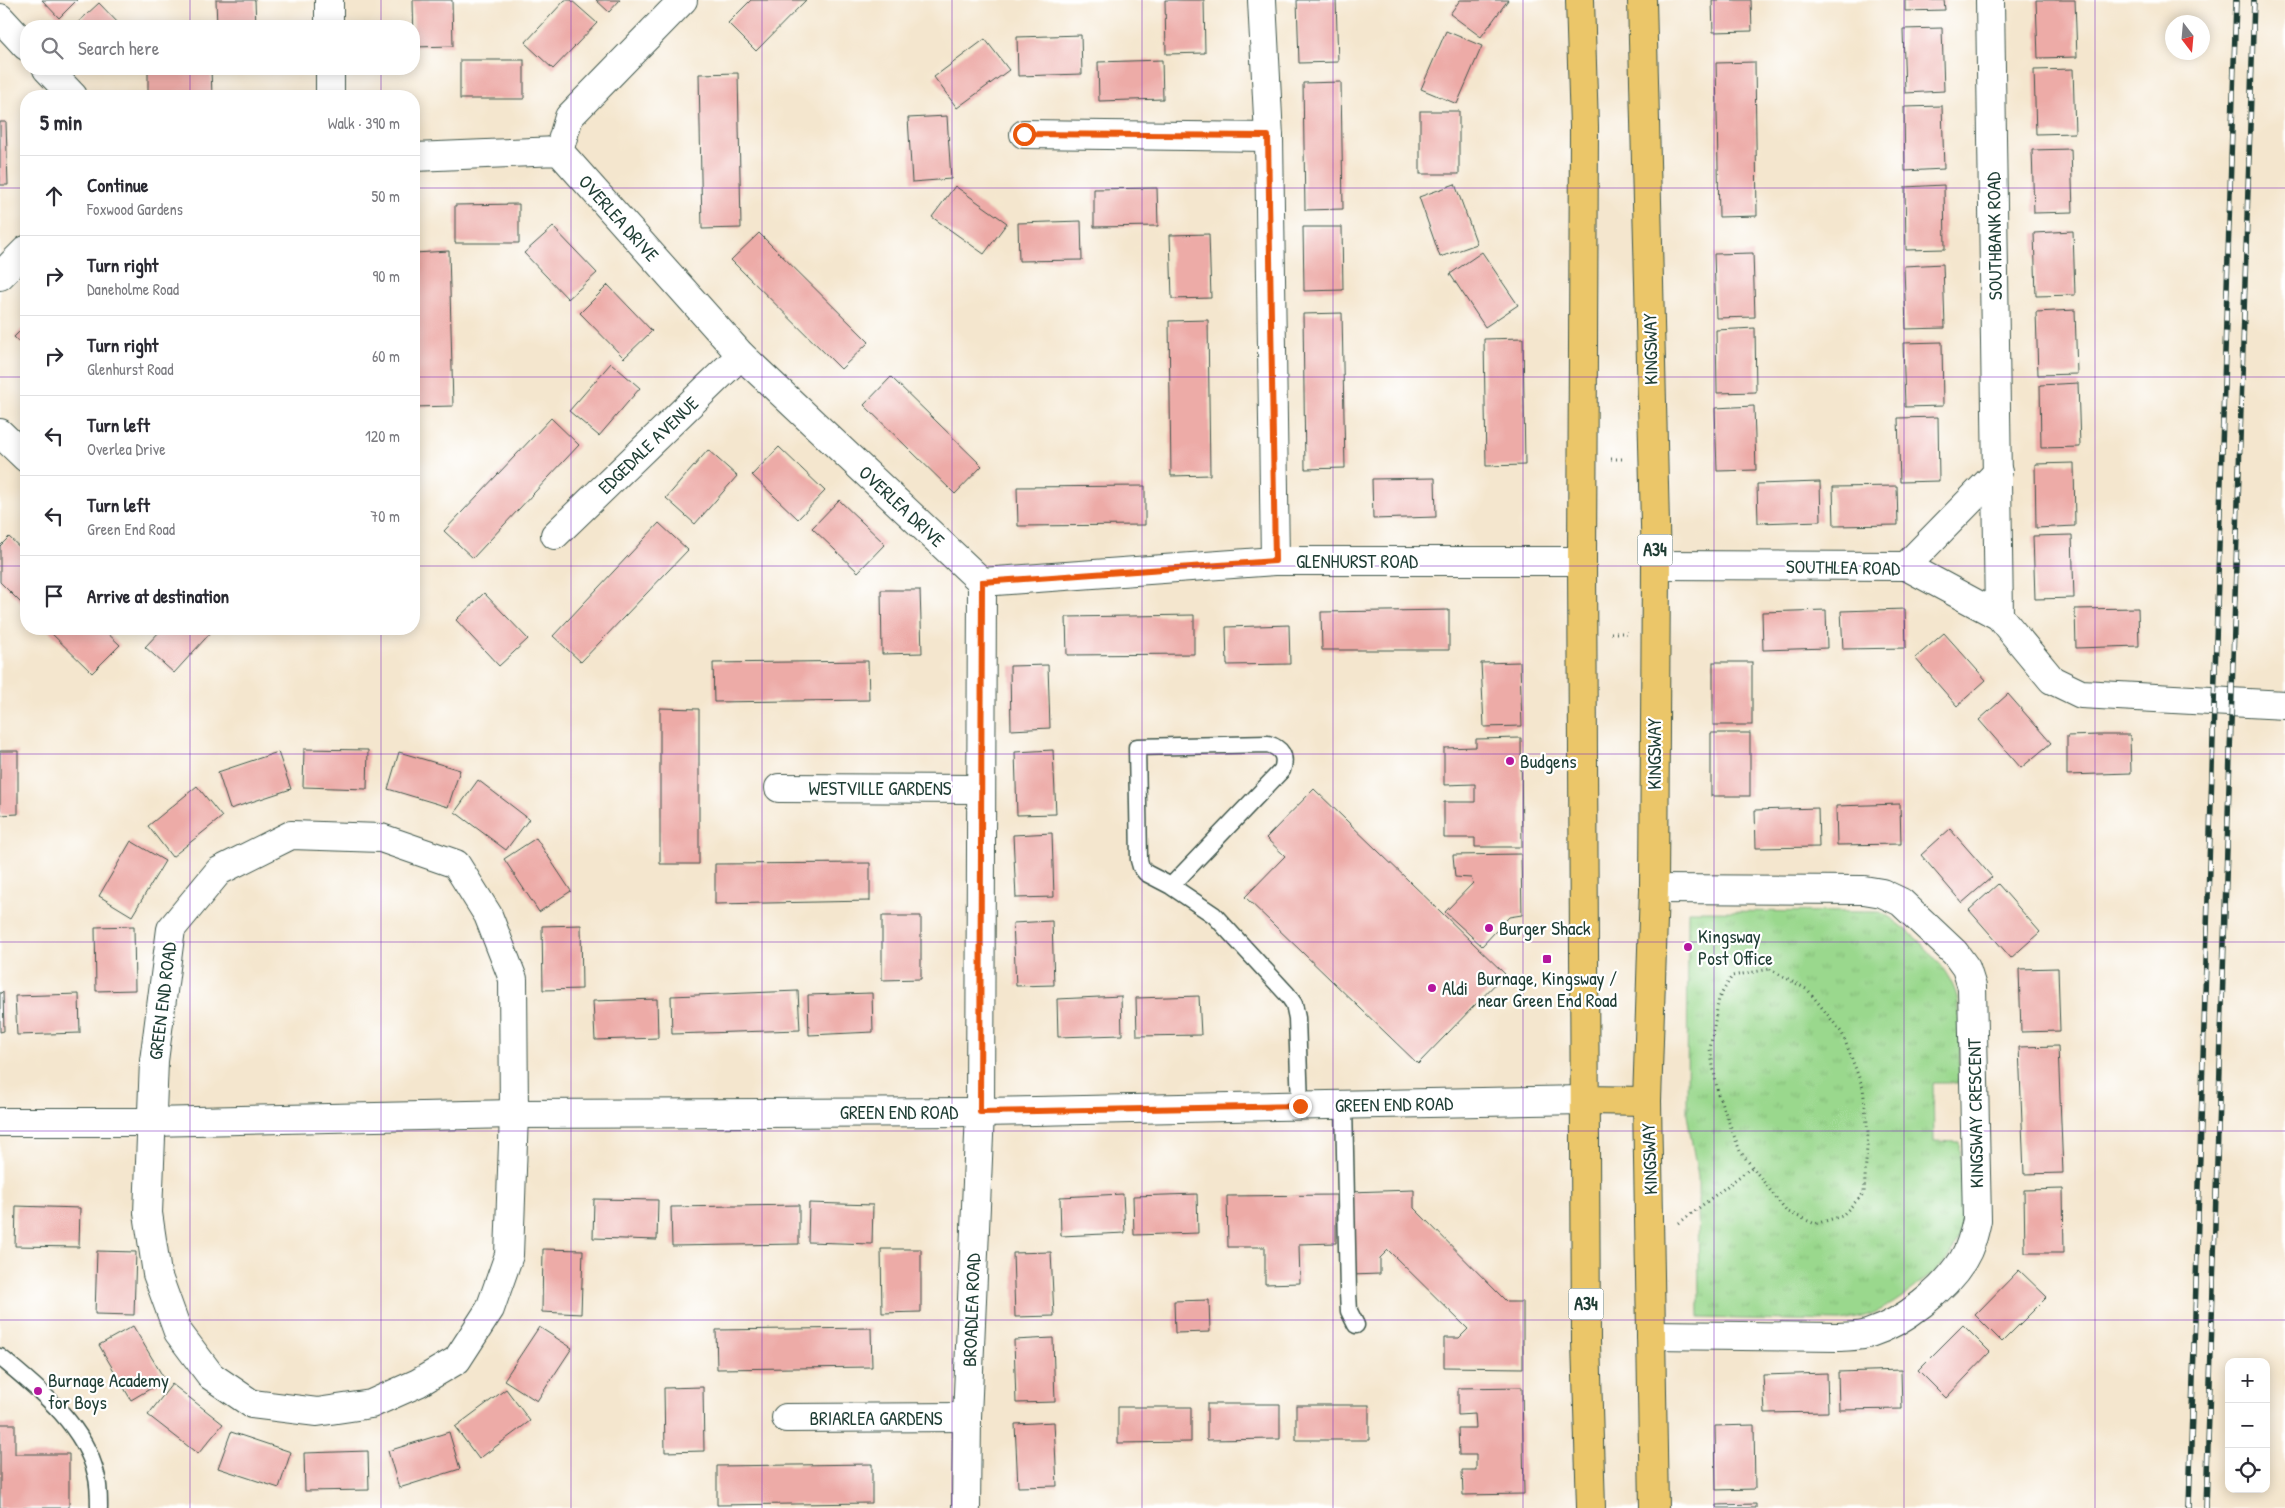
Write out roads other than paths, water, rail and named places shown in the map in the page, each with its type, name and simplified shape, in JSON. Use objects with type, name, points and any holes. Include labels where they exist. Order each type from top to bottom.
[{"type":"highway","name":"A34","points":[[1580,0],[1584,127],[1582,633],[1586,1341],[1591,1508]]},
{"type":"highway","name":"KINGSWAY","points":[[1642,0],[1656,565],[1654,889],[1647,1101],[1651,1246],[1654,1508]]},
{"type":"highway","points":[[1585,1100],[1647,1101]]},
{"type":"street","points":[[329,0],[329,20]]},
{"type":"street","points":[[420,157],[559,151],[569,117],[683,0]]},
{"type":"street","points":[[1262,0],[1268,136],[1275,561]]},
{"type":"street","name":"SOUTHBANK ROAD","points":[[1990,0],[1998,472],[1998,616]]},
{"type":"street","points":[[0,18],[20,40]]},
{"type":"street","points":[[53,75],[67,90]]},
{"type":"street","points":[[330,75],[330,90]]},
{"type":"street","points":[[1024,134],[1268,136]]},
{"type":"street","name":"OVERLEA DRIVE","points":[[559,151],[741,354],[982,582]]},
{"type":"street","points":[[0,276],[20,256]]},
{"type":"street","name":"EDGEDALE AVENUE","points":[[555,534],[741,354]]},
{"type":"street","points":[[0,432],[20,452]]},
{"type":"street","points":[[1906,566],[1998,472]]},
{"type":"street","name":"GLENHURST ROAD","points":[[982,582],[1275,561],[1582,561]]},
{"type":"street","name":"SOUTHLEA ROAD","points":[[1656,565],[1906,566],[1998,616],[2052,680],[2081,694],[2285,705]]},
{"type":"street","points":[[980,1112],[982,582]]},
{"type":"street","name":"WESTVILLE GARDENS","points":[[779,788],[981,789]]},
{"type":"street","name":"GREEN END ROAD","points":[[291,835],[381,838],[456,864],[488,914],[513,979],[514,1114],[509,1255],[490,1309],[457,1360],[418,1383],[371,1404],[317,1412],[252,1404],[211,1376],[178,1332],[157,1274],[148,1213],[154,1061],[171,929],[219,871],[291,835]]},
{"type":"street","name":"KINGSWAY CRESCENT","points":[[1652,1336],[1839,1337],[1868,1334],[1890,1325],[1911,1312],[1953,1275],[1972,1241],[1977,1220],[1972,987],[1966,968],[1955,953],[1901,902],[1882,893],[1864,890],[1654,889]]},
{"type":"street","name":"GREEN END ROAD","points":[[0,1122],[151,1122],[514,1114],[980,1112],[1585,1100]]},
{"type":"street","name":"BROADLEA ROAD","points":[[966,1508],[967,1417],[980,1112]]},
{"type":"street","name":"BRIARLEA GARDENS","points":[[786,1418],[967,1417]]},
{"type":"lane","points":[[1172,886],[1282,770],[1284,762],[1282,753],[1275,746],[1268,744],[1137,747],[1141,867],[1146,873],[1172,886],[1214,915],[1294,1004],[1297,1018],[1300,1106]]},
{"type":"lane","points":[[1344,1105],[1348,1292],[1350,1311],[1356,1325]]},
{"type":"lane","points":[[0,1357],[50,1401],[81,1440],[90,1456],[96,1475],[99,1508]]},
{"type":"railway","points":[[2189,1508],[2236,0]]},
{"type":"railway","points":[[2206,1508],[2254,0]]},
{"type":"place","name":"Budgens","points":[[1510,761]]},
{"type":"place","name":"Burger Shack","points":[[1489,928]]},
{"type":"place","name":"Kingsway Post Office","points":[[1688,947]]},
{"type":"place","name":"Burnage, Kingsway / near Green End Road","points":[[1547,959]]},
{"type":"place","name":"Aldi","points":[[1432,988]]},
{"type":"place","name":"Burnage Academy for Boys","points":[[38,1391]]}]
